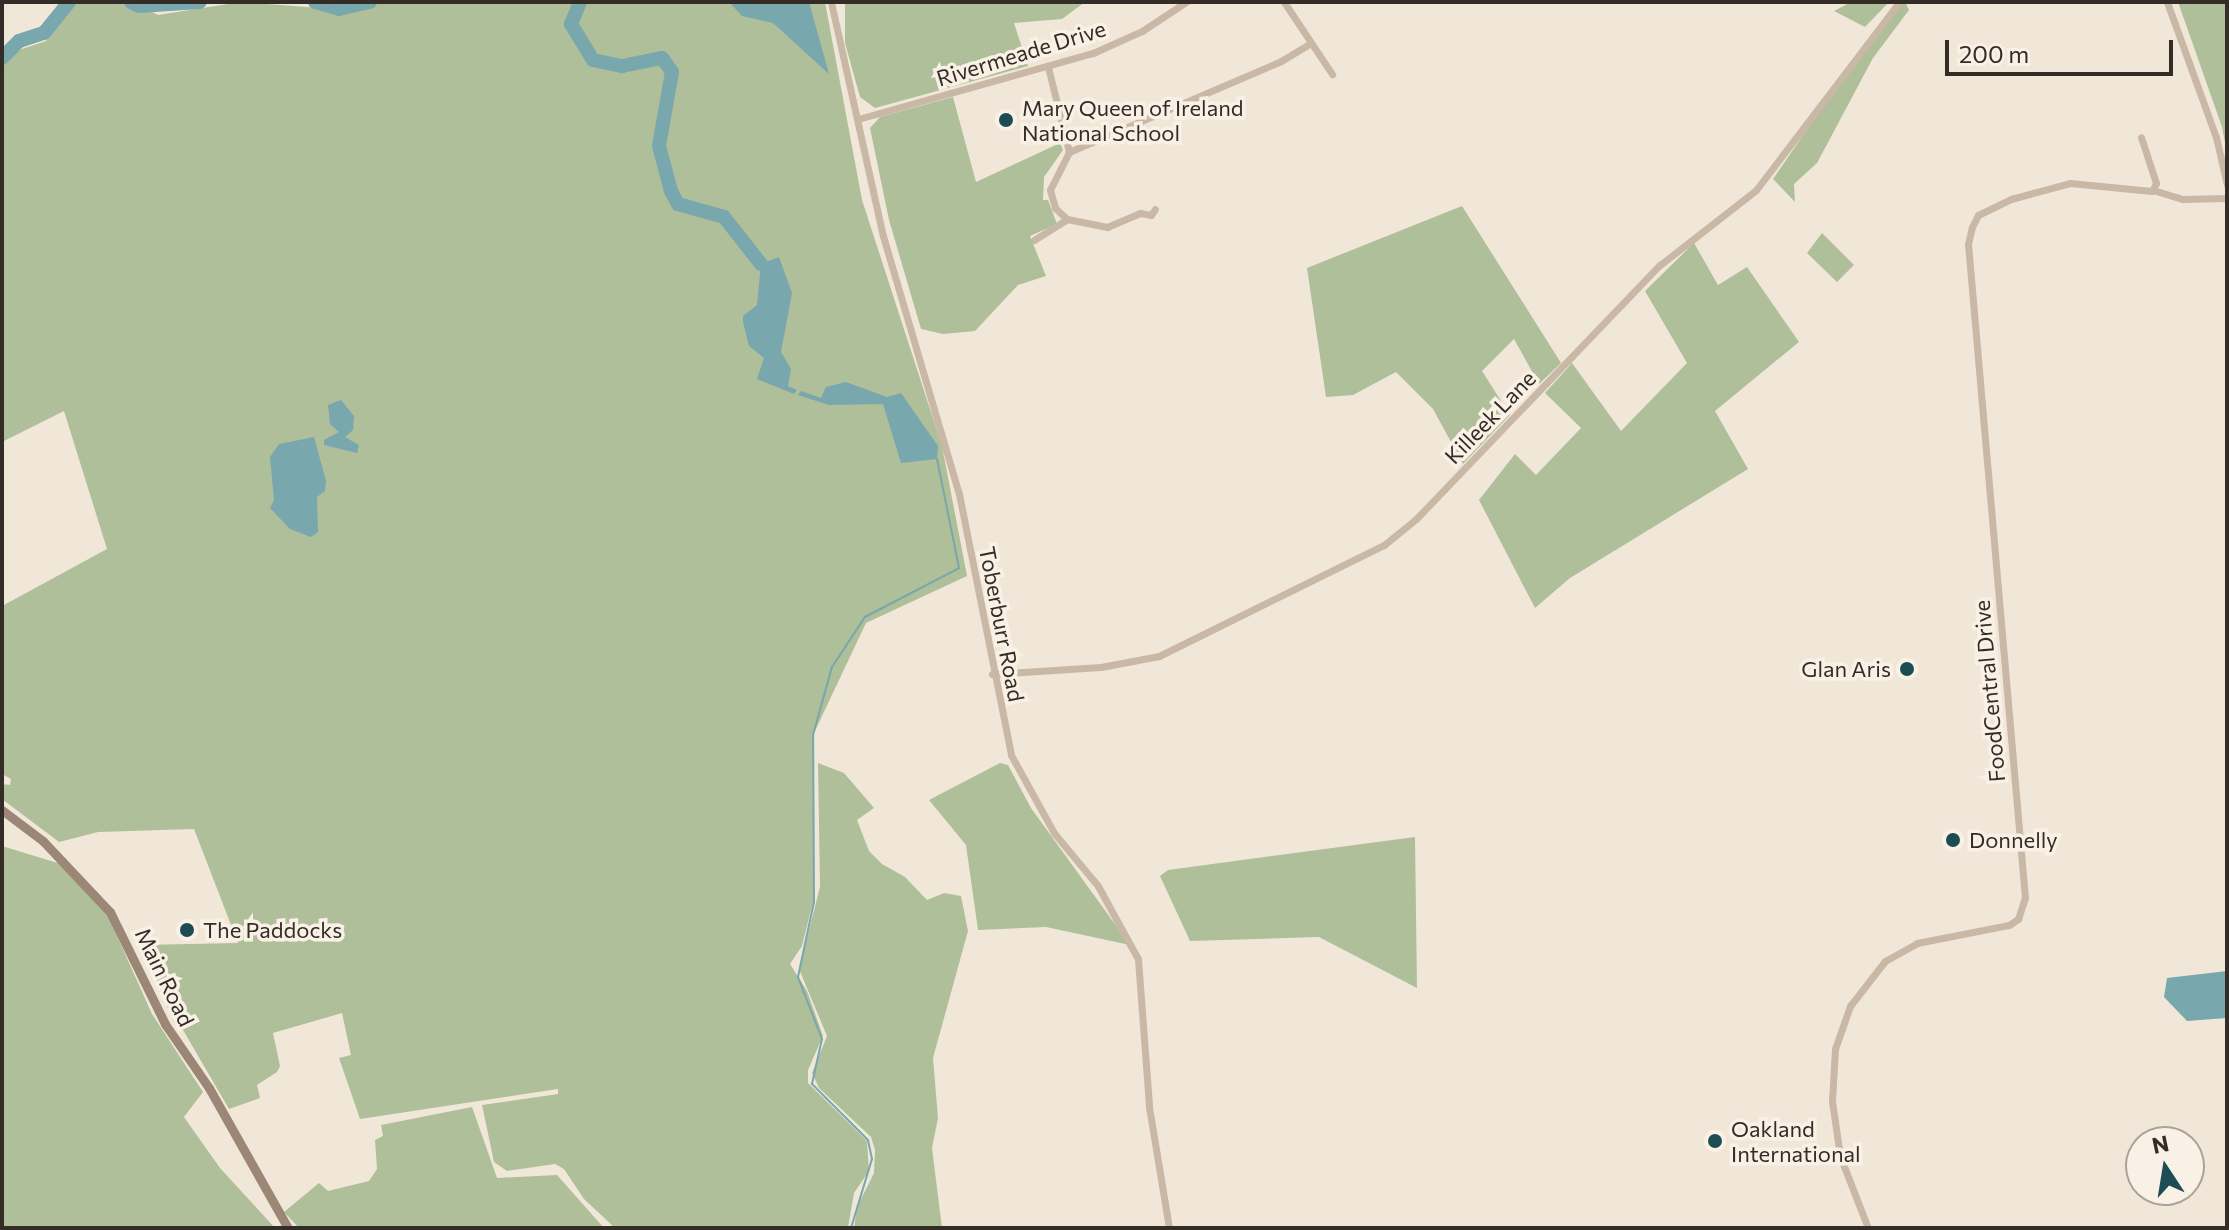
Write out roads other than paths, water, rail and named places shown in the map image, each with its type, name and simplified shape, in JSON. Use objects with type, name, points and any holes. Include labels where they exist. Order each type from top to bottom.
[{"type":"main road","name":"Main Road","points":[[2,810],[59,856],[116,920],[165,1024],[209,1088],[288,1228]]},
{"type":"street","name":"Toberburr Road","points":[[831,2],[883,236],[959,494],[992,674],[1018,776],[1054,833],[1098,886],[1138,959],[1149,1107],[1169,1228]]},
{"type":"street","name":"Rivermeade Drive","points":[[858,119],[1048,67],[1142,31],[1185,2]]},
{"type":"street","points":[[1284,2],[1332,74]]},
{"type":"street","name":"Killeek Lane","points":[[992,674],[1101,667],[1159,656],[1384,545],[1416,519],[1660,265],[1756,190],[1899,2]]},
{"type":"street","points":[[2167,2],[2216,137],[2227,185]]},
{"type":"street","points":[[1155,209],[1151,215],[1140,213],[1107,227],[1067,219],[1055,208],[1050,190],[1069,152],[1281,61],[1311,43]]},
{"type":"street","points":[[1048,67],[1069,152]]},
{"type":"street","points":[[2141,137],[2156,183],[2153,190]]},
{"type":"street","name":"FoodCentral Drive","points":[[1868,1228],[1840,1156],[1832,1101],[1835,1049],[1850,1006],[1885,961],[1917,943],[2009,925],[2018,919],[2025,898],[1968,244],[1972,227],[1978,215],[2057,186],[2081,182],[2153,190],[2183,199],[2227,198]]},
{"type":"street","points":[[1037,229],[1037,239],[1067,219]]},
{"type":"water","points":[[729,2],[809,2],[829,74],[773,23],[742,16]]},
{"type":"water","points":[[779,257],[792,293],[781,352],[791,369],[788,386],[797,390],[794,394],[757,379],[764,358],[749,346],[743,322],[743,316],[757,305],[761,264]]},
{"type":"water","points":[[846,382],[887,397],[901,393],[938,446],[937,459],[901,463],[883,404],[829,405],[798,395],[801,391],[821,398],[826,387]]},
{"type":"water","points":[[341,400],[354,416],[353,430],[345,437],[359,445],[357,453],[324,445],[324,440],[339,432],[330,424],[328,405]]},
{"type":"water","points":[[314,437],[326,481],[325,491],[317,497],[318,532],[311,537],[290,529],[270,508],[274,500],[270,457],[279,444]]},
{"type":"water","points":[[2227,971],[2227,1018],[2187,1021],[2164,997],[2167,978]]},
{"type":"waterway","points":[[2,58],[19,41],[44,33],[69,2]]},
{"type":"waterway","points":[[131,2],[139,6],[200,2]]},
{"type":"waterway","points":[[315,2],[339,9],[370,2]]},
{"type":"waterway","points":[[580,2],[571,24],[593,60],[622,66],[662,58],[672,72],[659,146],[671,191],[678,204],[724,217],[761,264]]},
{"type":"waterway","points":[[851,1228],[872,1159],[868,1140],[812,1084],[822,1039],[798,977],[814,902],[813,735],[832,667],[865,617],[959,568],[937,459]]},
{"type":"place","name":"Mary Queen of Ireland National School","points":[[1006,120]]},
{"type":"place","name":"Glan Aris","points":[[1907,669]]},
{"type":"place","name":"Donnelly","points":[[1953,840]]},
{"type":"place","name":"The Paddocks","points":[[187,930]]},
{"type":"place","name":"Oakland International","points":[[1715,1141]]}]
